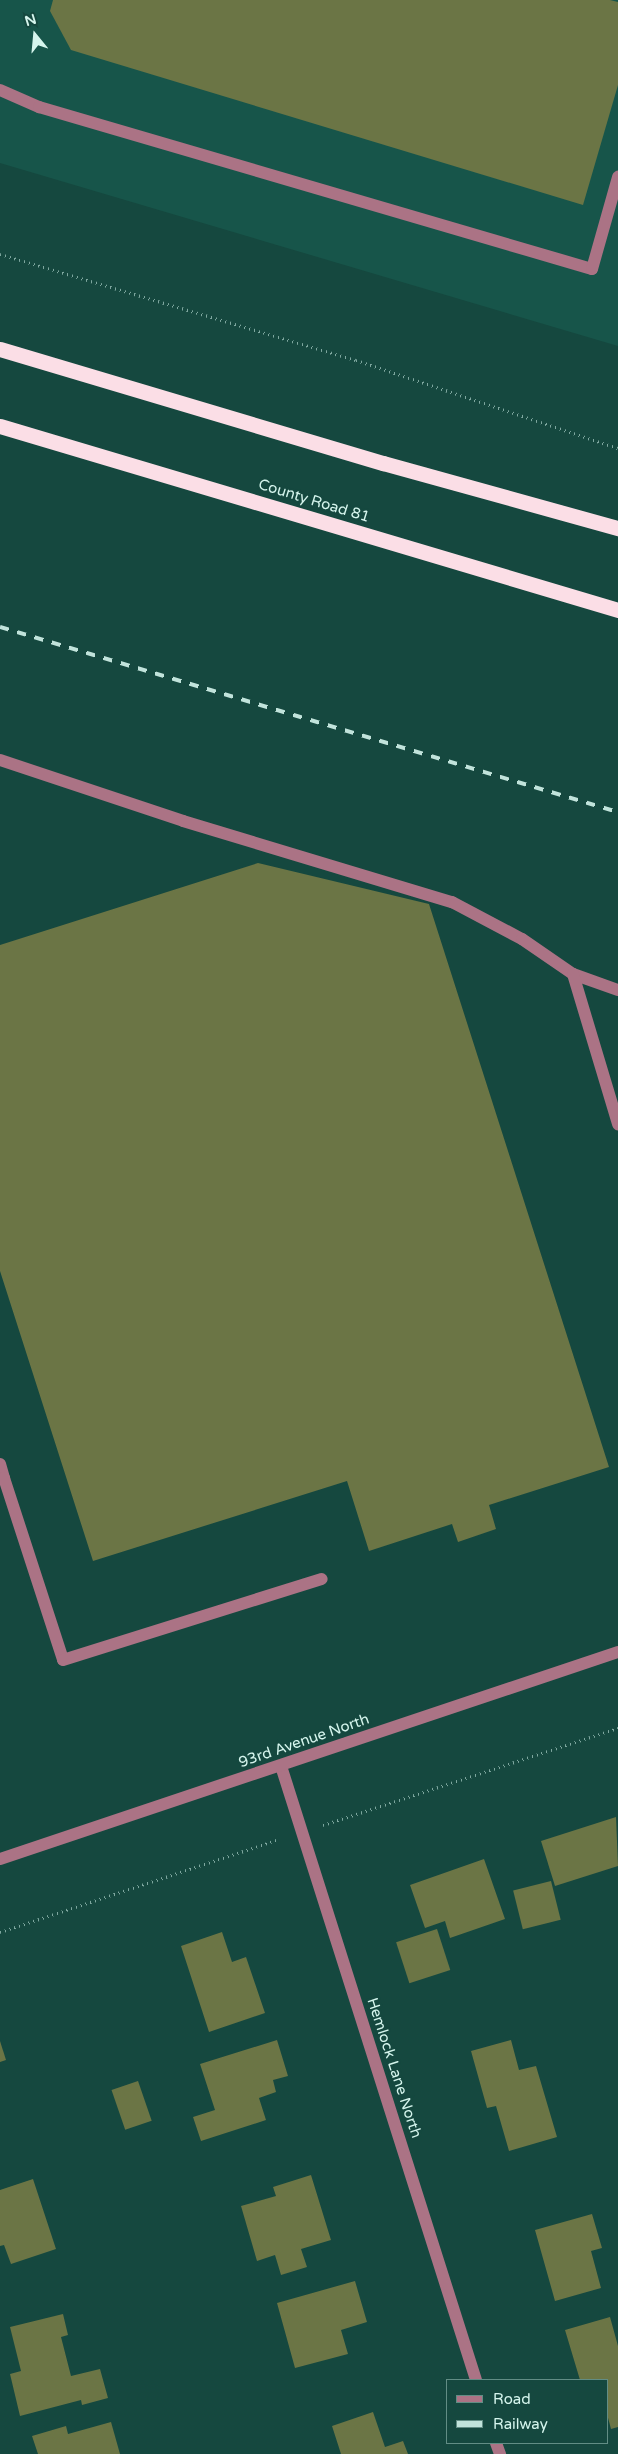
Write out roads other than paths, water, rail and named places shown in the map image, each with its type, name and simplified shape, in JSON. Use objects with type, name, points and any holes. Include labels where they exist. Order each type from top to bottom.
[{"type":"highway","points":[[0,349],[383,463],[618,528]]},
{"type":"highway","name":"County Road 81","points":[[0,426],[618,610]]},
{"type":"street","points":[[0,90],[39,107],[592,268],[618,177]]},
{"type":"street","points":[[0,760],[183,821],[452,902],[522,939],[573,974],[618,990]]},
{"type":"street","points":[[573,974],[618,1124]]},
{"type":"street","points":[[0,1464],[2,1478],[62,1660],[322,1579]]},
{"type":"street","name":"93rd Avenue North","points":[[0,1859],[618,1652]]},
{"type":"street","name":"Hemlock Lane North","points":[[281,1766],[476,2379]]},
{"type":"railway","points":[[0,627],[618,812]]}]
